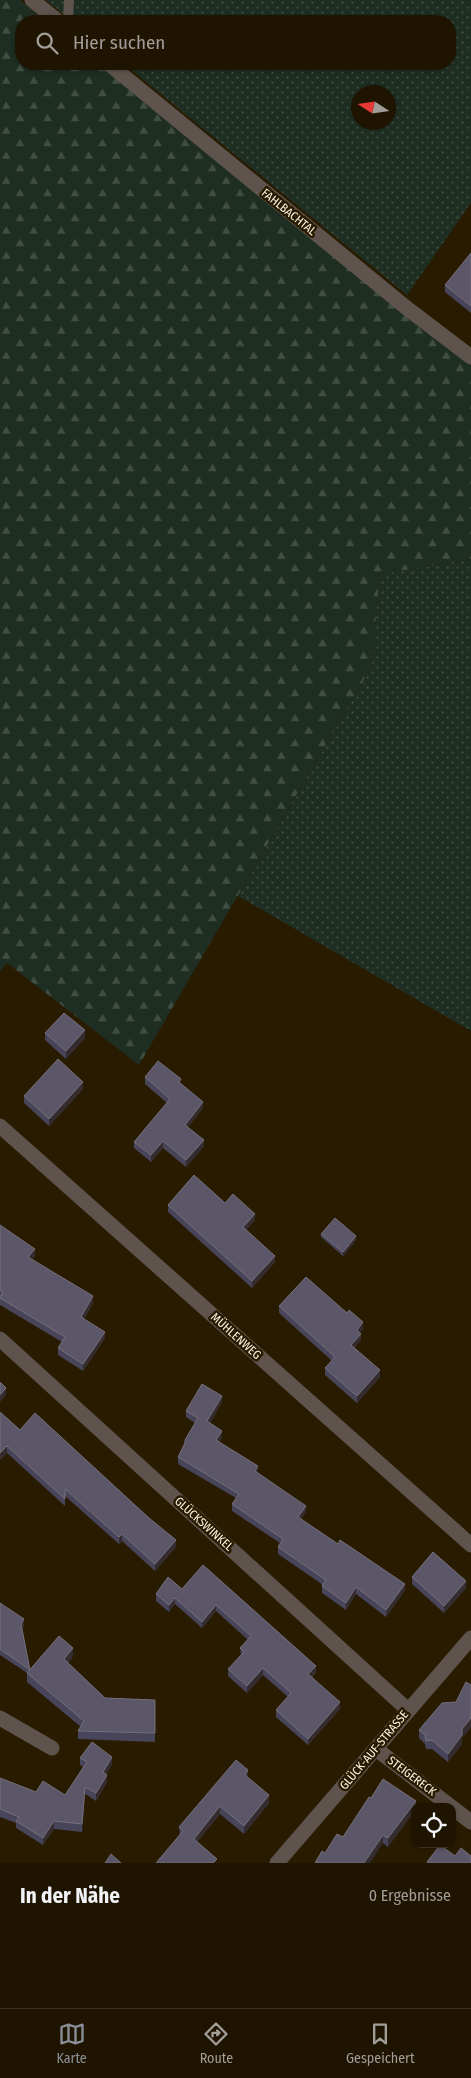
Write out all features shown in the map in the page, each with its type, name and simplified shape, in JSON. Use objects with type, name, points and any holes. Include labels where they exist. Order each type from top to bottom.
[{"type":"street","points":[[32,0],[51,15]]},
{"type":"street","name":"FAHLBACHTAL","points":[[116,70],[408,309],[471,357]]},
{"type":"street","name":"MÜHLENWEG","points":[[0,1126],[471,1545]]},
{"type":"street","name":"GLÜCKSWINKEL","points":[[0,1339],[408,1710]]},
{"type":"street","name":"GLÜCK-AUF-STRASSE","points":[[277,1863],[471,1638]]},
{"type":"street","points":[[0,1718],[52,1748]]},
{"type":"street","name":"STEIGERECK","points":[[376,1749],[471,1822]]},
{"type":"lane","points":[[68,15],[69,0]]},
{"type":"green space","points":[[0,0],[20,0],[39,15],[15,15],[15,70],[106,70],[471,364],[471,559],[380,574],[371,667],[139,1065],[7,963],[0,971]]},
{"type":"green space","points":[[46,0],[471,0],[471,203],[407,295],[131,70],[456,70],[456,15],[65,15]]},
{"type":"green space","points":[[471,559],[471,1031],[238,896],[371,667],[380,574]]},
{"type":"building","points":[[471,253],[471,306],[445,285]]},
{"type":"building","points":[[64,1013],[85,1030],[66,1051],[45,1033]]},
{"type":"building","points":[[58,1059],[83,1082],[49,1119],[24,1096]]},
{"type":"building","points":[[158,1061],[181,1079],[179,1082],[203,1102],[185,1125],[204,1140],[186,1160],[163,1141],[151,1155],[134,1142],[170,1099],[145,1077]]},
{"type":"building","points":[[194,1175],[225,1203],[233,1194],[255,1214],[243,1227],[275,1256],[252,1281],[168,1205]]},
{"type":"building","points":[[335,1218],[356,1236],[343,1252],[321,1234]]},
{"type":"building","points":[[0,1225],[35,1249],[28,1257],[93,1296],[81,1317],[105,1332],[83,1364],[58,1348],[65,1337],[0,1298],[3,1292],[0,1290]]},
{"type":"building","points":[[306,1277],[347,1313],[349,1310],[363,1322],[357,1330],[361,1334],[351,1345],[380,1370],[357,1396],[325,1368],[335,1357],[279,1306]]},
{"type":"building","points":[[0,1382],[6,1388],[0,1395]]},
{"type":"building","points":[[202,1384],[222,1396],[207,1421],[222,1431],[216,1440],[258,1466],[255,1471],[306,1506],[298,1517],[338,1544],[340,1540],[405,1584],[386,1610],[356,1587],[346,1603],[322,1586],[326,1580],[278,1547],[283,1539],[232,1504],[239,1494],[178,1457],[185,1440],[198,1418],[186,1411]]},
{"type":"building","points":[[0,1412],[20,1430],[35,1413],[149,1518],[176,1540],[155,1564],[122,1534],[119,1537],[65,1489],[65,1499],[7,1446],[0,1453]]},
{"type":"building","points":[[433,1552],[466,1581],[444,1606],[412,1577]]},
{"type":"building","points":[[203,1565],[316,1666],[308,1674],[340,1702],[308,1739],[276,1710],[291,1693],[263,1668],[247,1686],[228,1669],[244,1652],[240,1648],[251,1636],[216,1605],[202,1622],[175,1598],[169,1605],[156,1594],[168,1577],[182,1589]]},
{"type":"building","points":[[0,1603],[24,1619],[21,1624],[30,1670],[0,1649]]},
{"type":"building","points":[[59,1636],[73,1648],[64,1659],[105,1698],[155,1700],[155,1733],[78,1731],[84,1721],[27,1673]]},
{"type":"building","points":[[466,1682],[471,1685],[471,1718],[462,1729],[462,1735],[448,1754],[432,1740],[426,1741],[425,1735],[419,1730],[442,1703],[456,1702]]},
{"type":"building","points":[[92,1742],[112,1757],[103,1772],[107,1775],[96,1793],[85,1787],[82,1824],[54,1821],[43,1838],[16,1821],[19,1817],[0,1809],[0,1778],[36,1792],[43,1781],[65,1795],[87,1762],[80,1758]]},
{"type":"building","points":[[236,1760],[248,1770],[245,1775],[269,1795],[244,1826],[220,1806],[194,1839],[217,1859],[213,1863],[156,1863],[183,1831],[179,1827]]},
{"type":"building","points":[[383,1779],[416,1801],[411,1803],[411,1808],[388,1838],[383,1835],[364,1863],[315,1863],[322,1851],[325,1853],[337,1834],[343,1837],[369,1797],[371,1798]]},
{"type":"building","points":[[438,1848],[444,1848],[455,1856],[461,1848],[471,1856],[471,1863],[427,1862]]},
{"type":"building","points":[[111,1854],[121,1863],[105,1863]]}]
